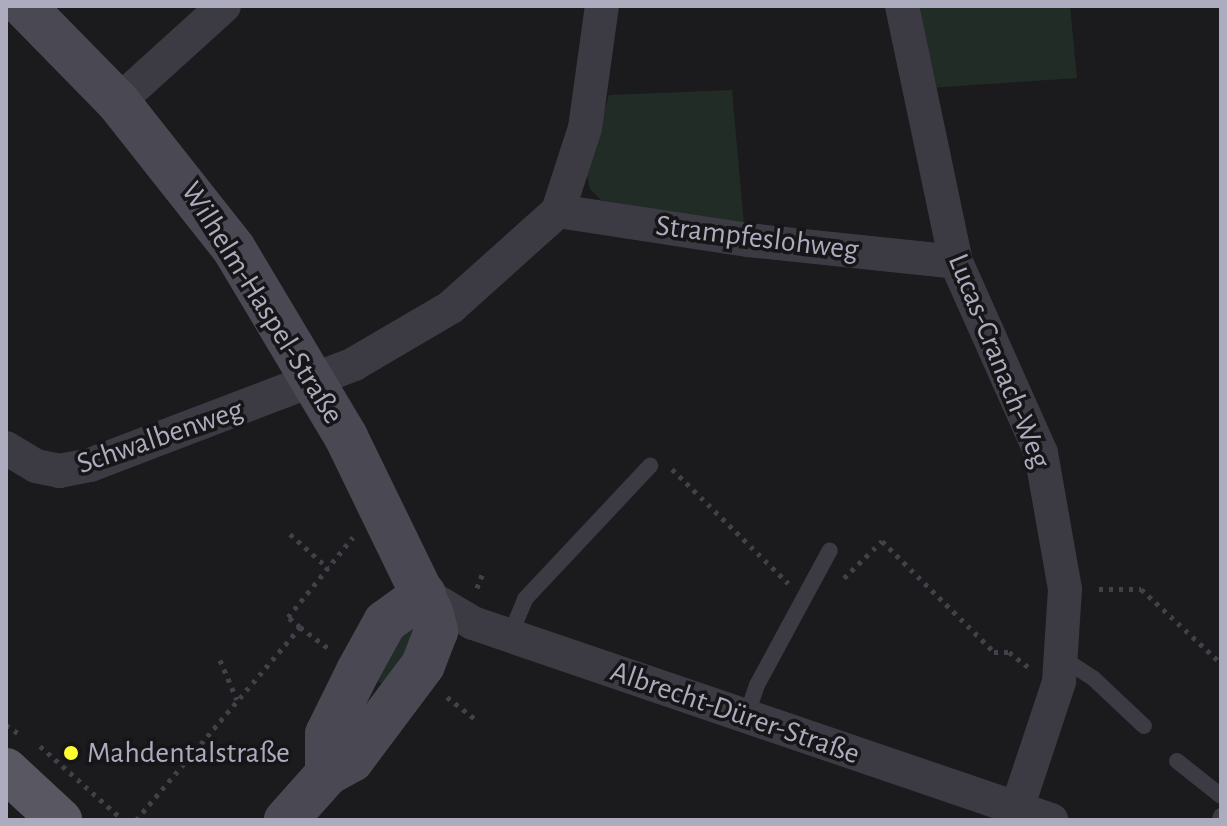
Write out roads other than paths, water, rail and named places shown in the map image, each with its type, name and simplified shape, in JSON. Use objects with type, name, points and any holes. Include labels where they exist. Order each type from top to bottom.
[{"type":"main road","points":[[6,770],[60,820]]},
{"type":"street","name":"Wilhelm-Haspel-Straße","points":[[24,6],[118,102],[234,249],[313,379],[424,594],[436,631],[433,649],[352,760],[303,804]]},
{"type":"street","points":[[118,102],[224,6]]},
{"type":"street","points":[[558,211],[585,128],[602,6]]},
{"type":"street","name":"Lucas-Cranach-Weg","points":[[902,6],[956,262],[1041,453],[1065,589],[1062,658],[1052,710],[1015,814]]},
{"type":"street","name":"Strampfeslohweg","points":[[558,211],[748,240],[956,262]]},
{"type":"street","name":"Schwalbenweg","points":[[6,448],[36,466],[72,470],[354,364],[451,307],[558,211]]},
{"type":"street","name":"Albrecht-Dürer-Straße","points":[[424,594],[465,619],[1015,814],[1051,820]]},
{"type":"lane","points":[[510,635],[525,599],[650,466]]},
{"type":"lane","points":[[746,717],[757,685],[830,550]]},
{"type":"lane","points":[[1062,658],[1093,678],[1144,726]]},
{"type":"lane","points":[[1177,761],[1221,796]]},
{"type":"place","name":"Mahdentalstraße","points":[[71,753]]}]
